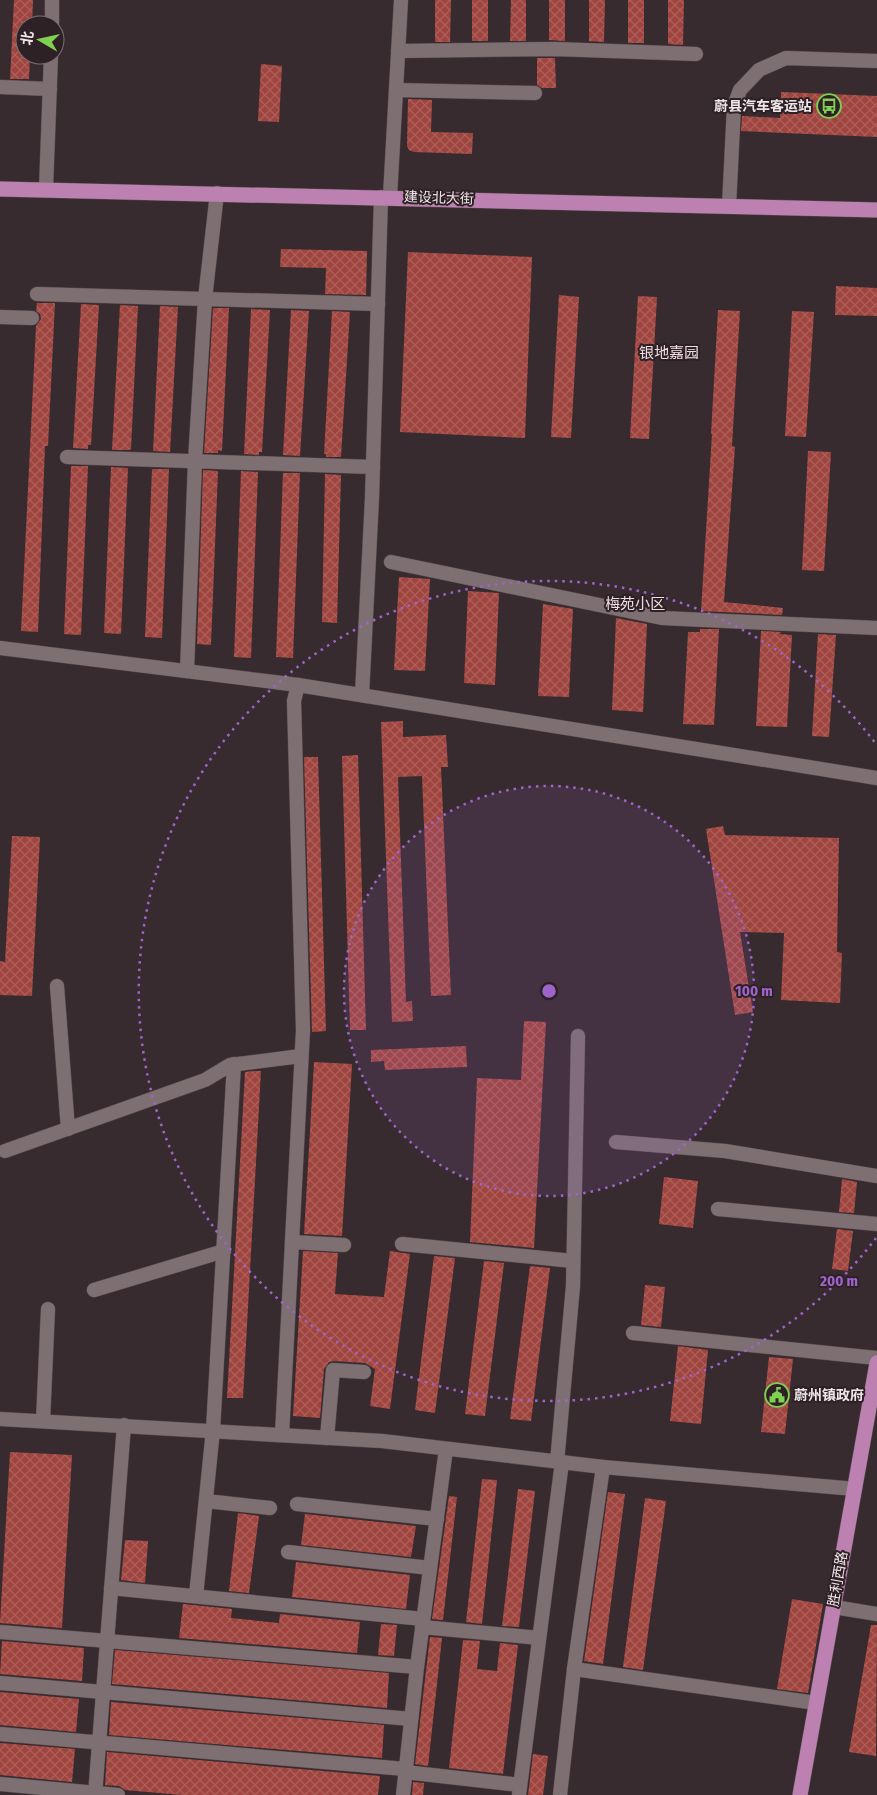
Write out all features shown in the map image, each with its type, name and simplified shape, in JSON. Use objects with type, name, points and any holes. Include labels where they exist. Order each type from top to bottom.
[{"type":"main road","name":"建设北大街","points":[[0,189],[877,210]]},
{"type":"main road","name":"胜利西路","points":[[800,1795],[877,1363]]},
{"type":"street","points":[[52,0],[52,15]]},
{"type":"street","points":[[362,695],[373,467],[378,304],[402,0]]},
{"type":"street","points":[[398,51],[555,49],[696,54]]},
{"type":"street","points":[[729,206],[734,106],[740,90],[759,70],[786,58],[877,61]]},
{"type":"street","points":[[46,189],[51,65]]},
{"type":"street","points":[[0,87],[50,89]]},
{"type":"street","points":[[396,90],[535,93]]},
{"type":"street","points":[[187,671],[195,461],[205,299],[217,193]]},
{"type":"street","points":[[37,294],[378,304]]},
{"type":"street","points":[[0,317],[32,318]]},
{"type":"street","points":[[67,457],[373,467]]},
{"type":"street","points":[[391,562],[662,618],[877,628]]},
{"type":"street","points":[[0,648],[298,685],[877,778]]},
{"type":"street","points":[[282,1435],[303,1030],[294,701],[298,685]]},
{"type":"street","points":[[57,986],[68,1129]]},
{"type":"street","points":[[0,1734],[405,1770],[520,1790],[559,1462],[573,1286],[578,1036]]},
{"type":"street","points":[[5,1151],[205,1080],[230,1065],[302,1056]]},
{"type":"street","points":[[196,1596],[213,1430],[234,1064]]},
{"type":"street","points":[[616,1142],[725,1151],[877,1176]]},
{"type":"street","points":[[718,1209],[877,1224]]},
{"type":"street","points":[[292,1242],[344,1245]]},
{"type":"street","points":[[402,1244],[573,1261]]},
{"type":"street","points":[[94,1290],[224,1252]]},
{"type":"street","points":[[42,1421],[48,1309]]},
{"type":"street","points":[[633,1333],[877,1358]]},
{"type":"street","points":[[327,1438],[333,1370],[364,1372]]},
{"type":"street","points":[[0,1419],[382,1441],[603,1467],[854,1489]]},
{"type":"street","points":[[95,1794],[124,1425]]},
{"type":"street","points":[[403,1795],[417,1667],[446,1449]]},
{"type":"street","points":[[560,1795],[574,1669],[603,1467]]},
{"type":"street","points":[[206,1501],[270,1508]]},
{"type":"street","points":[[297,1504],[437,1519]]},
{"type":"street","points":[[288,1552],[430,1568]]},
{"type":"street","points":[[111,1588],[196,1596],[539,1638]]},
{"type":"street","points":[[834,1607],[877,1614]]},
{"type":"street","points":[[0,1632],[417,1667]]},
{"type":"street","points":[[574,1669],[816,1703]]},
{"type":"street","points":[[0,1683],[411,1719]]},
{"type":"street","points":[[0,1784],[118,1795]]},
{"type":"building","points":[[14,0],[33,0],[32,15],[15,15],[15,65],[30,65],[29,79],[10,79]]},
{"type":"building","points":[[435,0],[451,0],[450,42],[435,42]]},
{"type":"building","points":[[472,0],[488,0],[488,41],[472,41]]},
{"type":"building","points":[[511,0],[526,0],[526,41],[510,41]]},
{"type":"building","points":[[549,0],[565,0],[565,41],[549,40]]},
{"type":"building","points":[[589,0],[605,0],[604,42],[589,41]]},
{"type":"building","points":[[628,0],[644,0],[644,43],[628,43]]},
{"type":"building","points":[[668,0],[684,0],[683,45],[668,44]]},
{"type":"building","points":[[537,58],[555,58],[556,88],[542,88],[537,85]]},
{"type":"building","points":[[261,64],[282,66],[279,122],[258,121]]},
{"type":"building","name":"蔚县汽车客运站","points":[[781,92],[877,96],[877,137],[741,131],[742,116],[780,118]]},
{"type":"building","points":[[408,99],[432,100],[431,132],[473,133],[472,154],[414,152],[409,150],[407,146]]},
{"type":"building","points":[[281,249],[367,251],[366,295],[325,294],[326,268],[280,267]]},
{"type":"building","points":[[408,252],[532,257],[525,438],[400,432]]},
{"type":"building","points":[[836,286],[877,288],[877,316],[835,315]]},
{"type":"building","points":[[559,295],[579,297],[571,438],[551,437]]},
{"type":"building","points":[[638,296],[657,297],[649,439],[630,438]]},
{"type":"building","points":[[37,303],[55,303],[48,446],[45,446],[38,632],[21,631],[36,326],[41,319],[40,314],[36,311]]},
{"type":"building","points":[[81,304],[99,305],[91,445],[88,445],[88,449],[73,448]]},
{"type":"building","points":[[120,305],[138,306],[131,449],[129,450],[112,450]]},
{"type":"building","points":[[160,306],[178,307],[170,452],[153,451]]},
{"type":"building","points":[[213,308],[229,308],[222,451],[218,450],[218,453],[204,453]]},
{"type":"building","points":[[251,309],[270,310],[262,452],[259,452],[259,455],[244,454]]},
{"type":"building","points":[[291,310],[309,311],[300,456],[283,455]]},
{"type":"building","points":[[718,310],[740,311],[732,446],[735,447],[724,602],[783,608],[782,615],[701,611]]},
{"type":"building","points":[[332,311],[350,312],[341,457],[326,457],[326,454],[324,454]]},
{"type":"building","points":[[792,311],[814,312],[806,437],[785,436]]},
{"type":"building","points":[[808,451],[831,452],[824,571],[802,570]]},
{"type":"building","points":[[71,466],[88,466],[81,635],[64,634]]},
{"type":"building","points":[[111,467],[128,468],[121,634],[104,633]]},
{"type":"building","points":[[152,469],[169,469],[162,638],[145,637]]},
{"type":"building","points":[[203,470],[218,471],[211,645],[197,644]]},
{"type":"building","points":[[241,471],[258,472],[251,658],[234,657]]},
{"type":"building","points":[[283,473],[300,473],[293,658],[276,657]]},
{"type":"building","points":[[325,474],[341,475],[337,623],[322,622]]},
{"type":"building","points":[[399,577],[430,579],[425,671],[394,670]]},
{"type":"building","points":[[468,591],[499,593],[495,685],[464,683]]},
{"type":"building","points":[[543,604],[573,609],[569,697],[538,696]]},
{"type":"building","points":[[616,618],[647,624],[643,712],[612,710]]},
{"type":"building","points":[[700,629],[719,629],[714,725],[683,724],[688,632],[700,632]]},
{"type":"building","points":[[761,631],[781,632],[780,634],[792,635],[787,727],[756,726]]},
{"type":"building","points":[[818,634],[836,635],[829,737],[812,736]]},
{"type":"building","points":[[403,721],[403,737],[446,735],[448,767],[441,767],[451,995],[431,996],[422,776],[398,777],[406,1002],[412,1001],[413,1021],[392,1022],[381,722]]},
{"type":"building","points":[[358,755],[366,1030],[350,1030],[342,756]]},
{"type":"building","points":[[304,757],[318,757],[326,1031],[312,1032]]},
{"type":"building","points":[[723,826],[725,835],[839,838],[837,952],[842,953],[840,1003],[781,1000],[784,933],[740,932],[753,1012],[735,1015],[706,829]]},
{"type":"building","points":[[12,836],[40,837],[32,996],[0,995],[0,961],[5,962]]},
{"type":"building","points":[[524,1021],[546,1022],[534,1248],[470,1242],[477,1078],[521,1080]]},
{"type":"building","points":[[466,1046],[467,1067],[385,1070],[384,1061],[371,1062],[371,1050]]},
{"type":"building","points":[[314,1062],[352,1064],[342,1236],[304,1234]]},
{"type":"building","points":[[261,1071],[243,1398],[227,1398],[245,1072]]},
{"type":"building","points":[[664,1177],[698,1181],[693,1228],[659,1224]]},
{"type":"building","points":[[842,1179],[857,1182],[854,1213],[839,1212]]},
{"type":"building","points":[[837,1229],[853,1231],[848,1271],[832,1269]]},
{"type":"building","points":[[303,1251],[338,1253],[335,1294],[384,1297],[390,1251],[410,1254],[390,1409],[370,1406],[375,1369],[365,1363],[334,1361],[329,1362],[324,1369],[320,1418],[293,1416]]},
{"type":"building","points":[[434,1256],[455,1258],[435,1413],[415,1410]]},
{"type":"building","points":[[484,1261],[504,1263],[485,1416],[465,1414]]},
{"type":"building","points":[[530,1266],[550,1268],[531,1421],[510,1419]]},
{"type":"building","points":[[645,1285],[665,1287],[661,1327],[641,1325]]},
{"type":"building","points":[[678,1346],[708,1350],[701,1424],[670,1421]]},
{"type":"building","name":"蔚州镇政府","points":[[769,1357],[793,1359],[785,1434],[761,1432]]},
{"type":"building","points":[[10,1452],[72,1455],[62,1628],[0,1623]]},
{"type":"building","points":[[482,1479],[497,1480],[482,1624],[466,1622]]},
{"type":"building","points":[[518,1489],[535,1491],[519,1627],[502,1626]]},
{"type":"building","points":[[608,1492],[625,1494],[603,1664],[584,1661]]},
{"type":"building","points":[[449,1496],[457,1497],[443,1620],[432,1619]]},
{"type":"building","points":[[645,1498],[666,1501],[643,1670],[623,1667]]},
{"type":"building","points":[[238,1513],[259,1516],[249,1593],[229,1591]]},
{"type":"building","points":[[305,1514],[416,1526],[411,1557],[301,1545]]},
{"type":"building","points":[[125,1540],[148,1541],[145,1583],[121,1580]]},
{"type":"building","points":[[296,1562],[410,1575],[406,1609],[292,1597]]},
{"type":"building","points":[[792,1599],[823,1604],[808,1693],[777,1689]]},
{"type":"building","points":[[183,1604],[232,1609],[231,1618],[279,1623],[280,1614],[360,1622],[357,1653],[179,1638]]},
{"type":"building","points":[[381,1624],[397,1625],[394,1656],[378,1655]]},
{"type":"building","points":[[871,1625],[877,1625],[876,1756],[849,1752]]},
{"type":"building","points":[[430,1637],[442,1638],[428,1766],[415,1764]]},
{"type":"building","points":[[463,1640],[480,1641],[477,1669],[497,1671],[500,1643],[518,1645],[503,1774],[449,1768]]},
{"type":"building","points":[[2,1641],[84,1648],[82,1681],[0,1674]]},
{"type":"building","points":[[115,1650],[389,1673],[387,1708],[112,1684]]},
{"type":"building","points":[[0,1692],[79,1699],[76,1732],[0,1725]]},
{"type":"building","points":[[111,1702],[384,1725],[382,1758],[109,1735]]},
{"type":"building","points":[[0,1743],[75,1749],[72,1782],[0,1775]]},
{"type":"building","points":[[107,1752],[380,1776],[378,1795],[181,1795],[125,1790],[119,1786],[105,1785]]},
{"type":"building","points":[[533,1754],[548,1756],[543,1795],[528,1795]]},
{"type":"building","points":[[413,1782],[424,1783],[423,1795],[412,1795]]},
{"type":"place","name":"蔚县汽车客运站","points":[[829,106]]},
{"type":"place","name":"蔚州镇政府","points":[[777,1395]]},
{"type":"district","name":"银地嘉园","points":[[669,353]]},
{"type":"district","name":"梅苑小区","points":[[635,604]]}]
